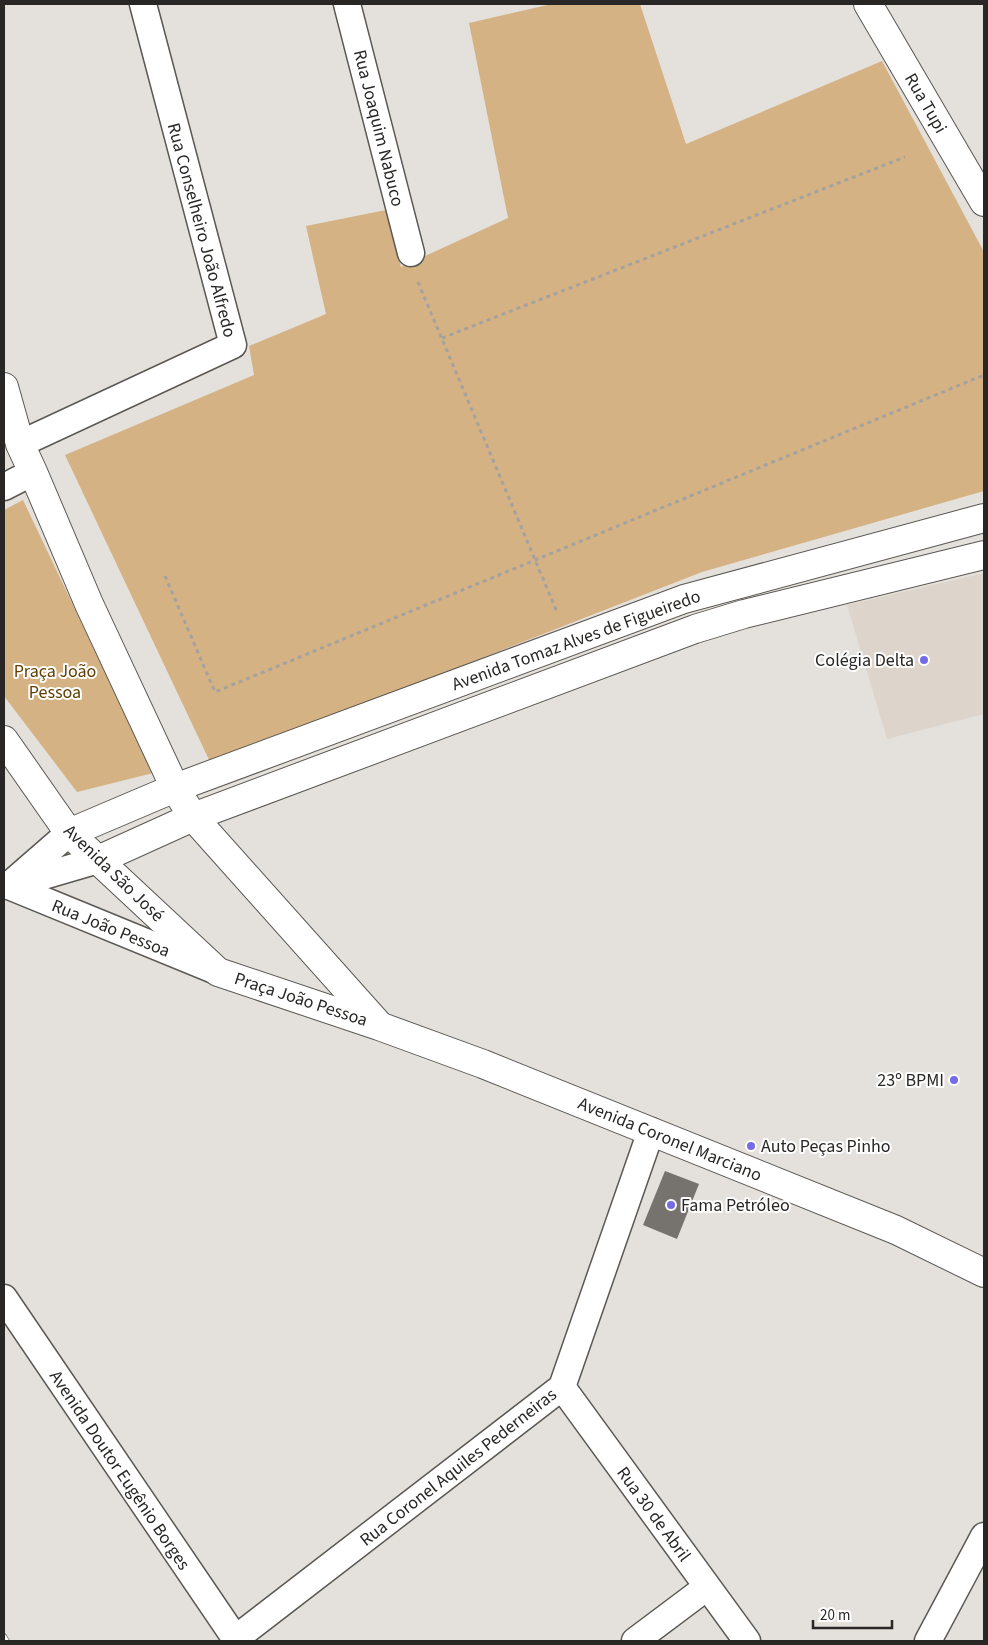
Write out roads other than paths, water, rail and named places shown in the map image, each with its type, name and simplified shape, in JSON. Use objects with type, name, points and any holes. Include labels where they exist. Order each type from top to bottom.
[{"type":"main road","name":"Rua Tupi","points":[[868,4],[984,202]]},
{"type":"main road","name":"Praça João Pessoa","points":[[4,387],[20,444],[89,604],[175,788],[193,817],[379,1026]]},
{"type":"main road","name":"Avenida Tomaz Alves de Figueiredo","points":[[69,833],[175,788],[684,599],[984,518]]},
{"type":"main road","name":"Avenida Tomaz Alves de Figueiredo","points":[[98,860],[193,817],[695,629],[744,614],[984,555]]},
{"type":"main road","name":"Avenida São José","points":[[4,740],[69,833],[218,972]]},
{"type":"main road","name":"Praça João Pessoa","points":[[218,972],[379,1026]]},
{"type":"main road","name":"Avenida Coronel Marciano","points":[[379,1026],[651,1131],[896,1230],[984,1273]]},
{"type":"street","name":"Rua Conselheiro João Alfredo","points":[[20,444],[233,345],[143,4]]},
{"type":"street","name":"Rua Joaquim Nabuco","points":[[347,4],[411,253]]},
{"type":"street","points":[[4,487],[33,472]]},
{"type":"street","points":[[6,885],[69,833]]},
{"type":"street","points":[[6,885],[98,860]]},
{"type":"street","name":"Rua João Pessoa","points":[[6,885],[218,972]]},
{"type":"street","name":"Rua Coronel Aquiles Pederneiras","points":[[236,1640],[562,1387],[651,1131]]},
{"type":"street","name":"Avenida Doutor Eugênio Borges","points":[[4,1298],[236,1640]]},
{"type":"street","name":"Rua 30 de Abril","points":[[562,1387],[746,1641]]},
{"type":"street","points":[[928,1641],[984,1536]]},
{"type":"street","points":[[635,1641],[708,1587]]},
{"type":"railway","points":[[4,1636],[7,1641]]},
{"type":"place","name":"Colégia Delta","points":[[924,660]]},
{"type":"place","name":"23º BPMI","points":[[954,1080]]},
{"type":"place","name":"Auto Peças Pinho","points":[[751,1146]]},
{"type":"place","name":"Fama Petróleo","points":[[671,1205]]}]
